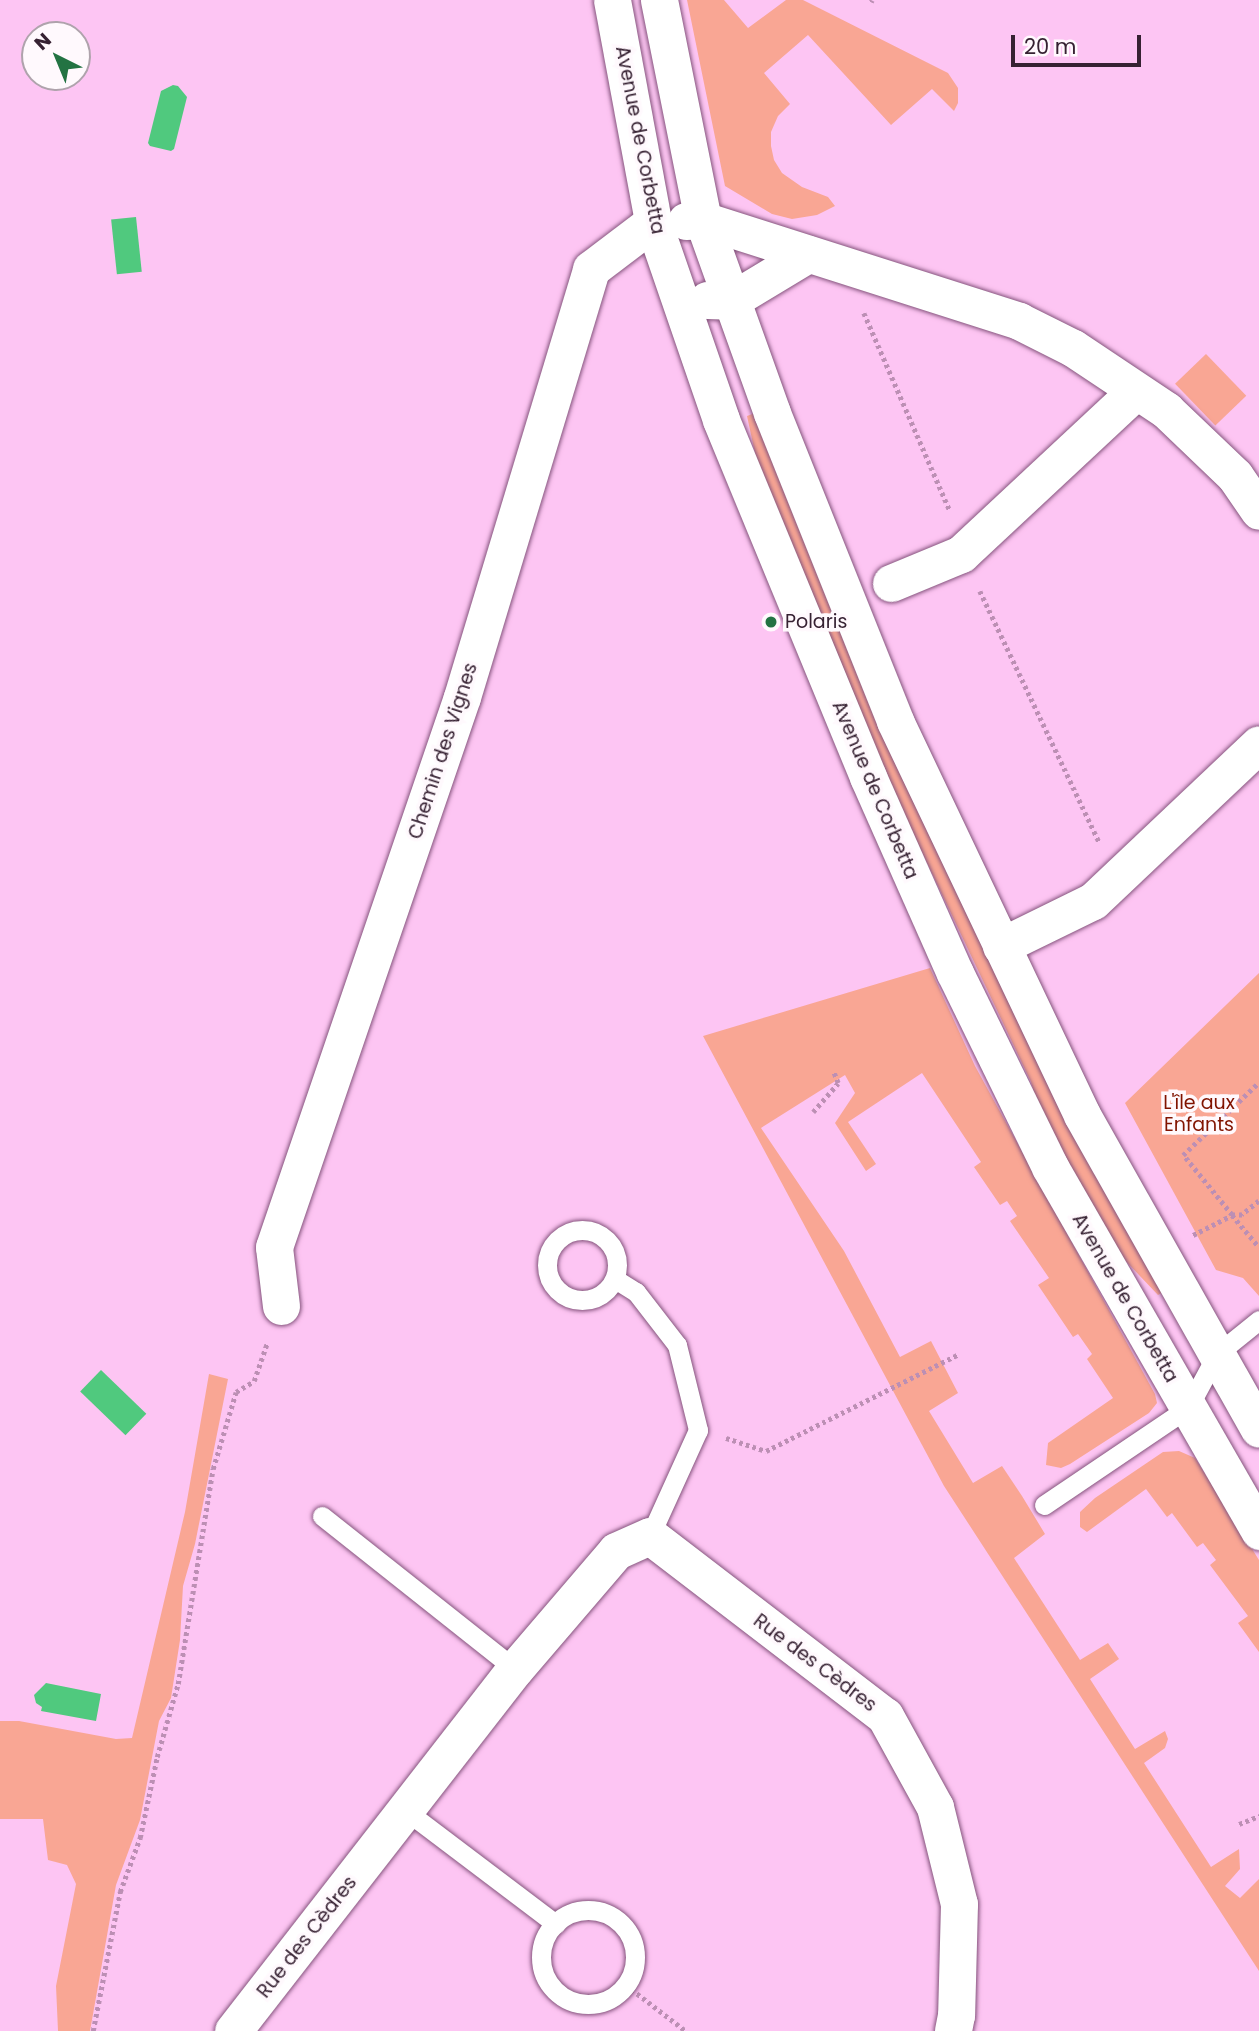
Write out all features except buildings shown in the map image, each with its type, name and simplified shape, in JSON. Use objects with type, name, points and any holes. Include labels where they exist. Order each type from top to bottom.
[{"type":"street","name":"Avenue de Corbetta","points":[[612,0],[653,222],[726,433],[868,777],[955,973],[1050,1167],[1259,1531]]},
{"type":"street","points":[[659,0],[703,220],[730,301],[895,721],[1082,1115],[1259,1429]]},
{"type":"street","points":[[653,222],[703,220],[1019,321],[1073,348],[1194,433],[1235,476],[1259,511]]},
{"type":"street","name":"Chemin des Vignes","points":[[281,1306],[274,1247],[462,697],[591,269],[653,222]]},
{"type":"street","points":[[680,300],[730,301],[808,254]]},
{"type":"street","points":[[891,583],[961,554],[1136,391]]},
{"type":"street","points":[[1001,946],[1093,901],[1259,744]]},
{"type":"street","name":"Rue des Cèdres","points":[[233,2031],[515,1669],[616,1551],[650,1536],[885,1716],[935,1807],[959,1904],[956,2015],[953,2031]]},
{"type":"lane","points":[[615,1279],[636,1292],[677,1345],[698,1430],[650,1536]]},
{"type":"lane","points":[[1044,1505],[1188,1408],[1217,1354],[1259,1320]]},
{"type":"lane","points":[[321,1516],[515,1669]]},
{"type":"lane","points":[[405,1810],[556,1924]]},
{"type":"lane","points":[[592,1910],[619,1922],[634,1946],[635,1960],[626,1985],[609,1999],[594,2004],[578,2003],[563,1997],[551,1986],[543,1972],[541,1956],[544,1940],[556,1924],[577,1911],[592,1910]]},
{"type":"path","points":[[813,1112],[838,1083],[834,1073]]},
{"type":"path","points":[[1259,1082],[1183,1155],[1259,1247]]},
{"type":"path","points":[[1253,1088],[1259,1095]]},
{"type":"path","points":[[1186,1238],[1232,1214],[1242,1215],[1259,1200]]},
{"type":"path","points":[[93,2031],[120,1892],[140,1838],[157,1758],[178,1684],[213,1469],[236,1392],[254,1381],[281,1306]]},
{"type":"path","points":[[698,1430],[766,1451],[959,1354]]},
{"type":"path","points":[[1239,1824],[1259,1816]]},
{"type":"path","points":[[626,1985],[687,2031]]},
{"type":"green space","points":[[687,0],[724,0],[748,28],[786,0],[803,0],[948,73],[958,88],[958,103],[954,111],[932,89],[891,125],[808,35],[764,73],[790,104],[778,116],[771,132],[771,146],[774,160],[782,173],[802,187],[828,197],[835,206],[817,215],[792,219],[772,214],[725,186]]},
{"type":"green space","points":[[1206,354],[1246,396],[1215,426],[1175,384]]},
{"type":"green space","points":[[755,413],[1165,1291],[1158,1295],[1120,1255],[1041,1117],[1031,1082],[883,770],[760,476],[747,416]]},
{"type":"green space","points":[[930,968],[975,1066],[1155,1394],[1157,1403],[1149,1413],[1070,1464],[1061,1468],[1046,1465],[1048,1443],[1113,1398],[1087,1359],[1092,1354],[1078,1334],[1073,1337],[1038,1285],[1049,1278],[1010,1221],[1017,1216],[1007,1201],[1000,1205],[974,1167],[981,1162],[922,1073],[848,1122],[876,1164],[866,1171],[835,1123],[855,1093],[845,1075],[761,1128],[844,1251],[900,1357],[931,1341],[958,1393],[929,1411],[973,1483],[1002,1466],[1022,1496],[1045,1534],[1014,1558],[1080,1660],[1108,1643],[1119,1659],[1090,1679],[1135,1749],[1165,1731],[1168,1739],[1165,1748],[1144,1763],[1211,1867],[1239,1849],[1240,1869],[1225,1886],[1240,1898],[1259,1879],[1259,1971],[944,1486],[703,1036]]},
{"type":"green space","name":"L'île aux Enfants","points":[[1259,973],[1259,1296],[1243,1278],[1216,1270],[1125,1103]]},
{"type":"green space","points":[[209,1374],[228,1379],[195,1544],[183,1586],[180,1640],[171,1698],[159,1721],[140,1820],[116,1885],[90,2031],[58,2031],[56,1986],[76,1884],[67,1865],[48,1860],[43,1819],[0,1819],[0,1721],[19,1721],[116,1739],[132,1738],[185,1512]]},
{"type":"green space","points":[[1179,1451],[1195,1458],[1259,1560],[1259,1652],[1238,1623],[1248,1616],[1210,1565],[1216,1560],[1203,1543],[1197,1547],[1172,1513],[1167,1517],[1146,1489],[1087,1532],[1080,1527],[1080,1512],[1095,1498],[1163,1452]]},
{"type":"shaded area","points":[[173,85],[178,86],[187,97],[174,149],[171,151],[150,146],[148,143],[161,91]]},
{"type":"shaded area","points":[[136,217],[142,272],[117,274],[111,220]]},
{"type":"shaded area","points":[[101,1370],[146,1414],[125,1435],[80,1392]]},
{"type":"shaded area","points":[[46,1683],[101,1694],[96,1721],[41,1711],[42,1707],[36,1703],[34,1695]]},
{"type":"place","name":"Polaris","points":[[771,622]]}]
